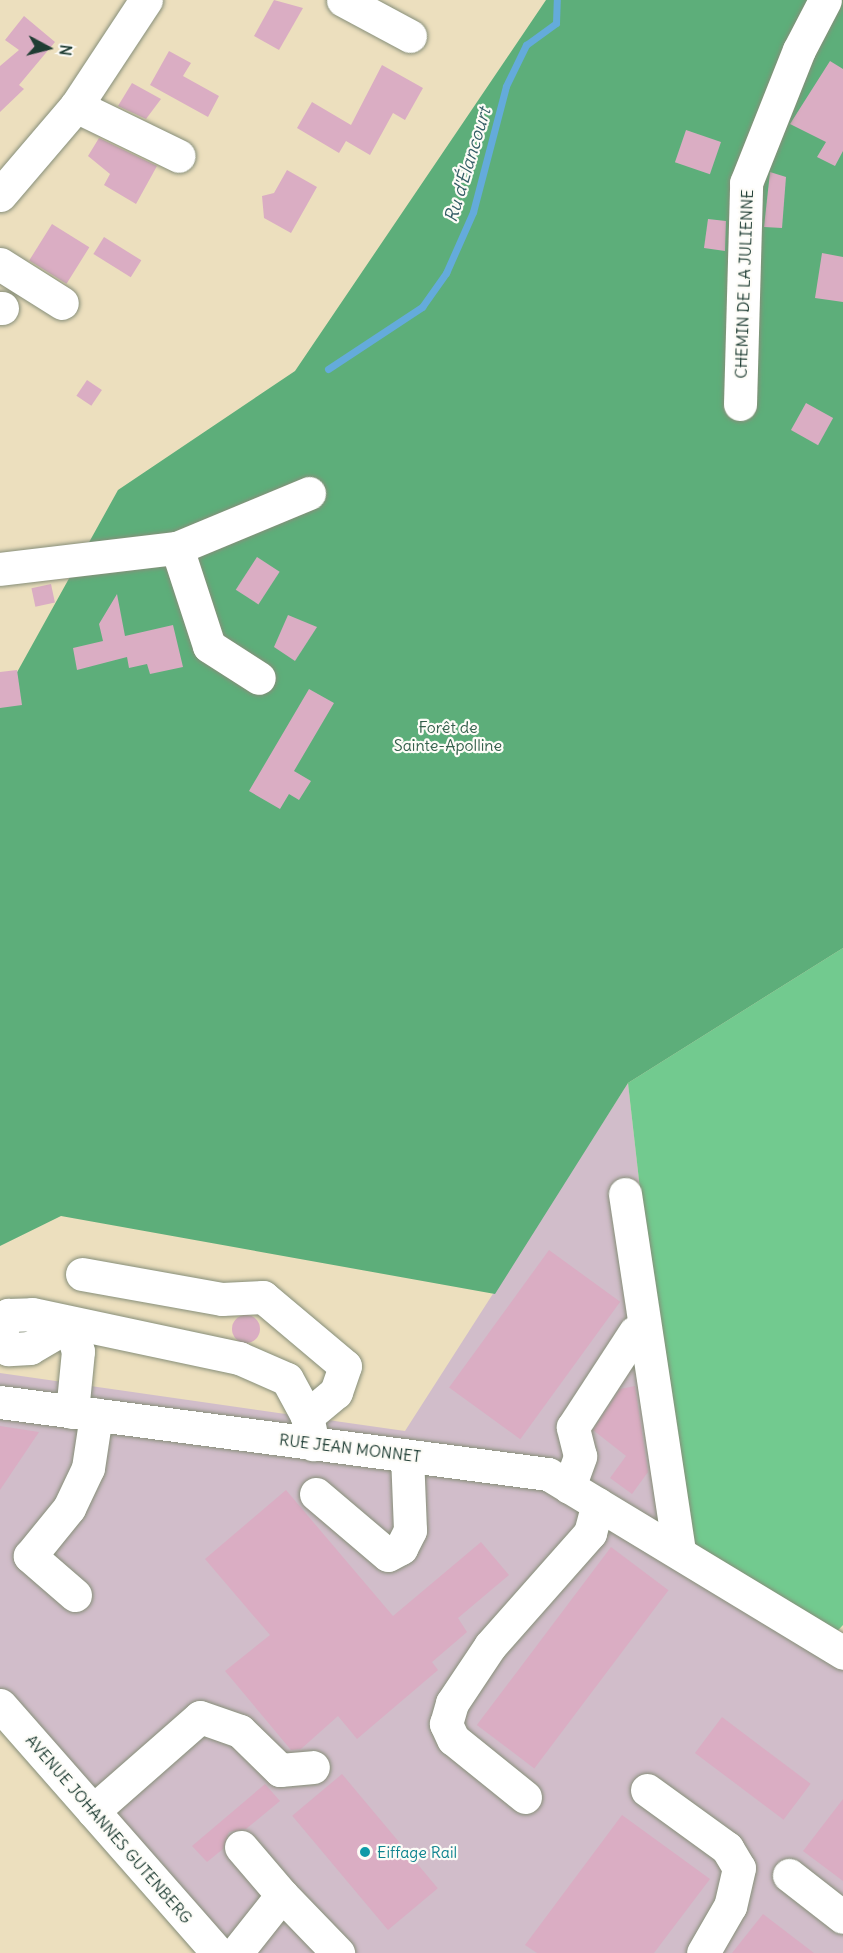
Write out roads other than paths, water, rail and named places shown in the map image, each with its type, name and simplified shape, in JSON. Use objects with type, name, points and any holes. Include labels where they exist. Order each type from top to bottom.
[{"type":"street","points":[[0,195],[76,106],[146,0]]},
{"type":"street","points":[[343,0],[410,36]]},
{"type":"street","name":"CHEMIN DE LA JULIENNE","points":[[740,404],[746,183],[799,50],[825,0]]},
{"type":"street","points":[[76,106],[179,156]]},
{"type":"street","points":[[0,264],[62,303]]},
{"type":"street","points":[[0,569],[177,548],[309,493]]},
{"type":"street","points":[[177,548],[209,646],[259,678]]},
{"type":"street","points":[[625,1194],[679,1552]]},
{"type":"street","points":[[82,1274],[222,1299],[263,1297],[345,1366],[336,1392],[310,1430]]},
{"type":"street","points":[[75,1595],[30,1556],[69,1508],[88,1468],[78,1351],[69,1324],[239,1358],[287,1379],[310,1430]]},
{"type":"street","points":[[569,1487],[580,1456],[573,1427],[635,1332]]},
{"type":"street","name":"RUE JEAN MONNET","points":[[0,1402],[84,1413],[310,1430],[407,1456],[548,1474],[843,1653]]},
{"type":"street","points":[[316,1494],[388,1554],[401,1548],[410,1530],[407,1456]]},
{"type":"street","points":[[525,1797],[453,1739],[446,1724],[452,1703],[490,1646],[590,1533],[598,1504]]},
{"type":"street","name":"AVENUE JOHANNES GUTENBERG","points":[[0,1705],[218,1953]]},
{"type":"street","points":[[93,1811],[200,1717],[240,1731],[280,1770],[313,1767]]},
{"type":"street","points":[[647,1790],[727,1848],[739,1868],[730,1906],[703,1953]]},
{"type":"street","points":[[241,1847],[282,1896],[338,1953]]},
{"type":"street","points":[[789,1875],[843,1917]]},
{"type":"street","points":[[236,1953],[282,1896]]},
{"type":"waterway","name":"Ru d'Élancourt","points":[[328,369],[422,307],[446,273],[473,212],[506,86],[526,45],[556,23],[557,0]]},
{"type":"place","name":"Eiffage Rail","points":[[365,1852]]},
{"type":"park label","name":"Forêt de Sainte-Apolline","points":[[448,736]]}]
